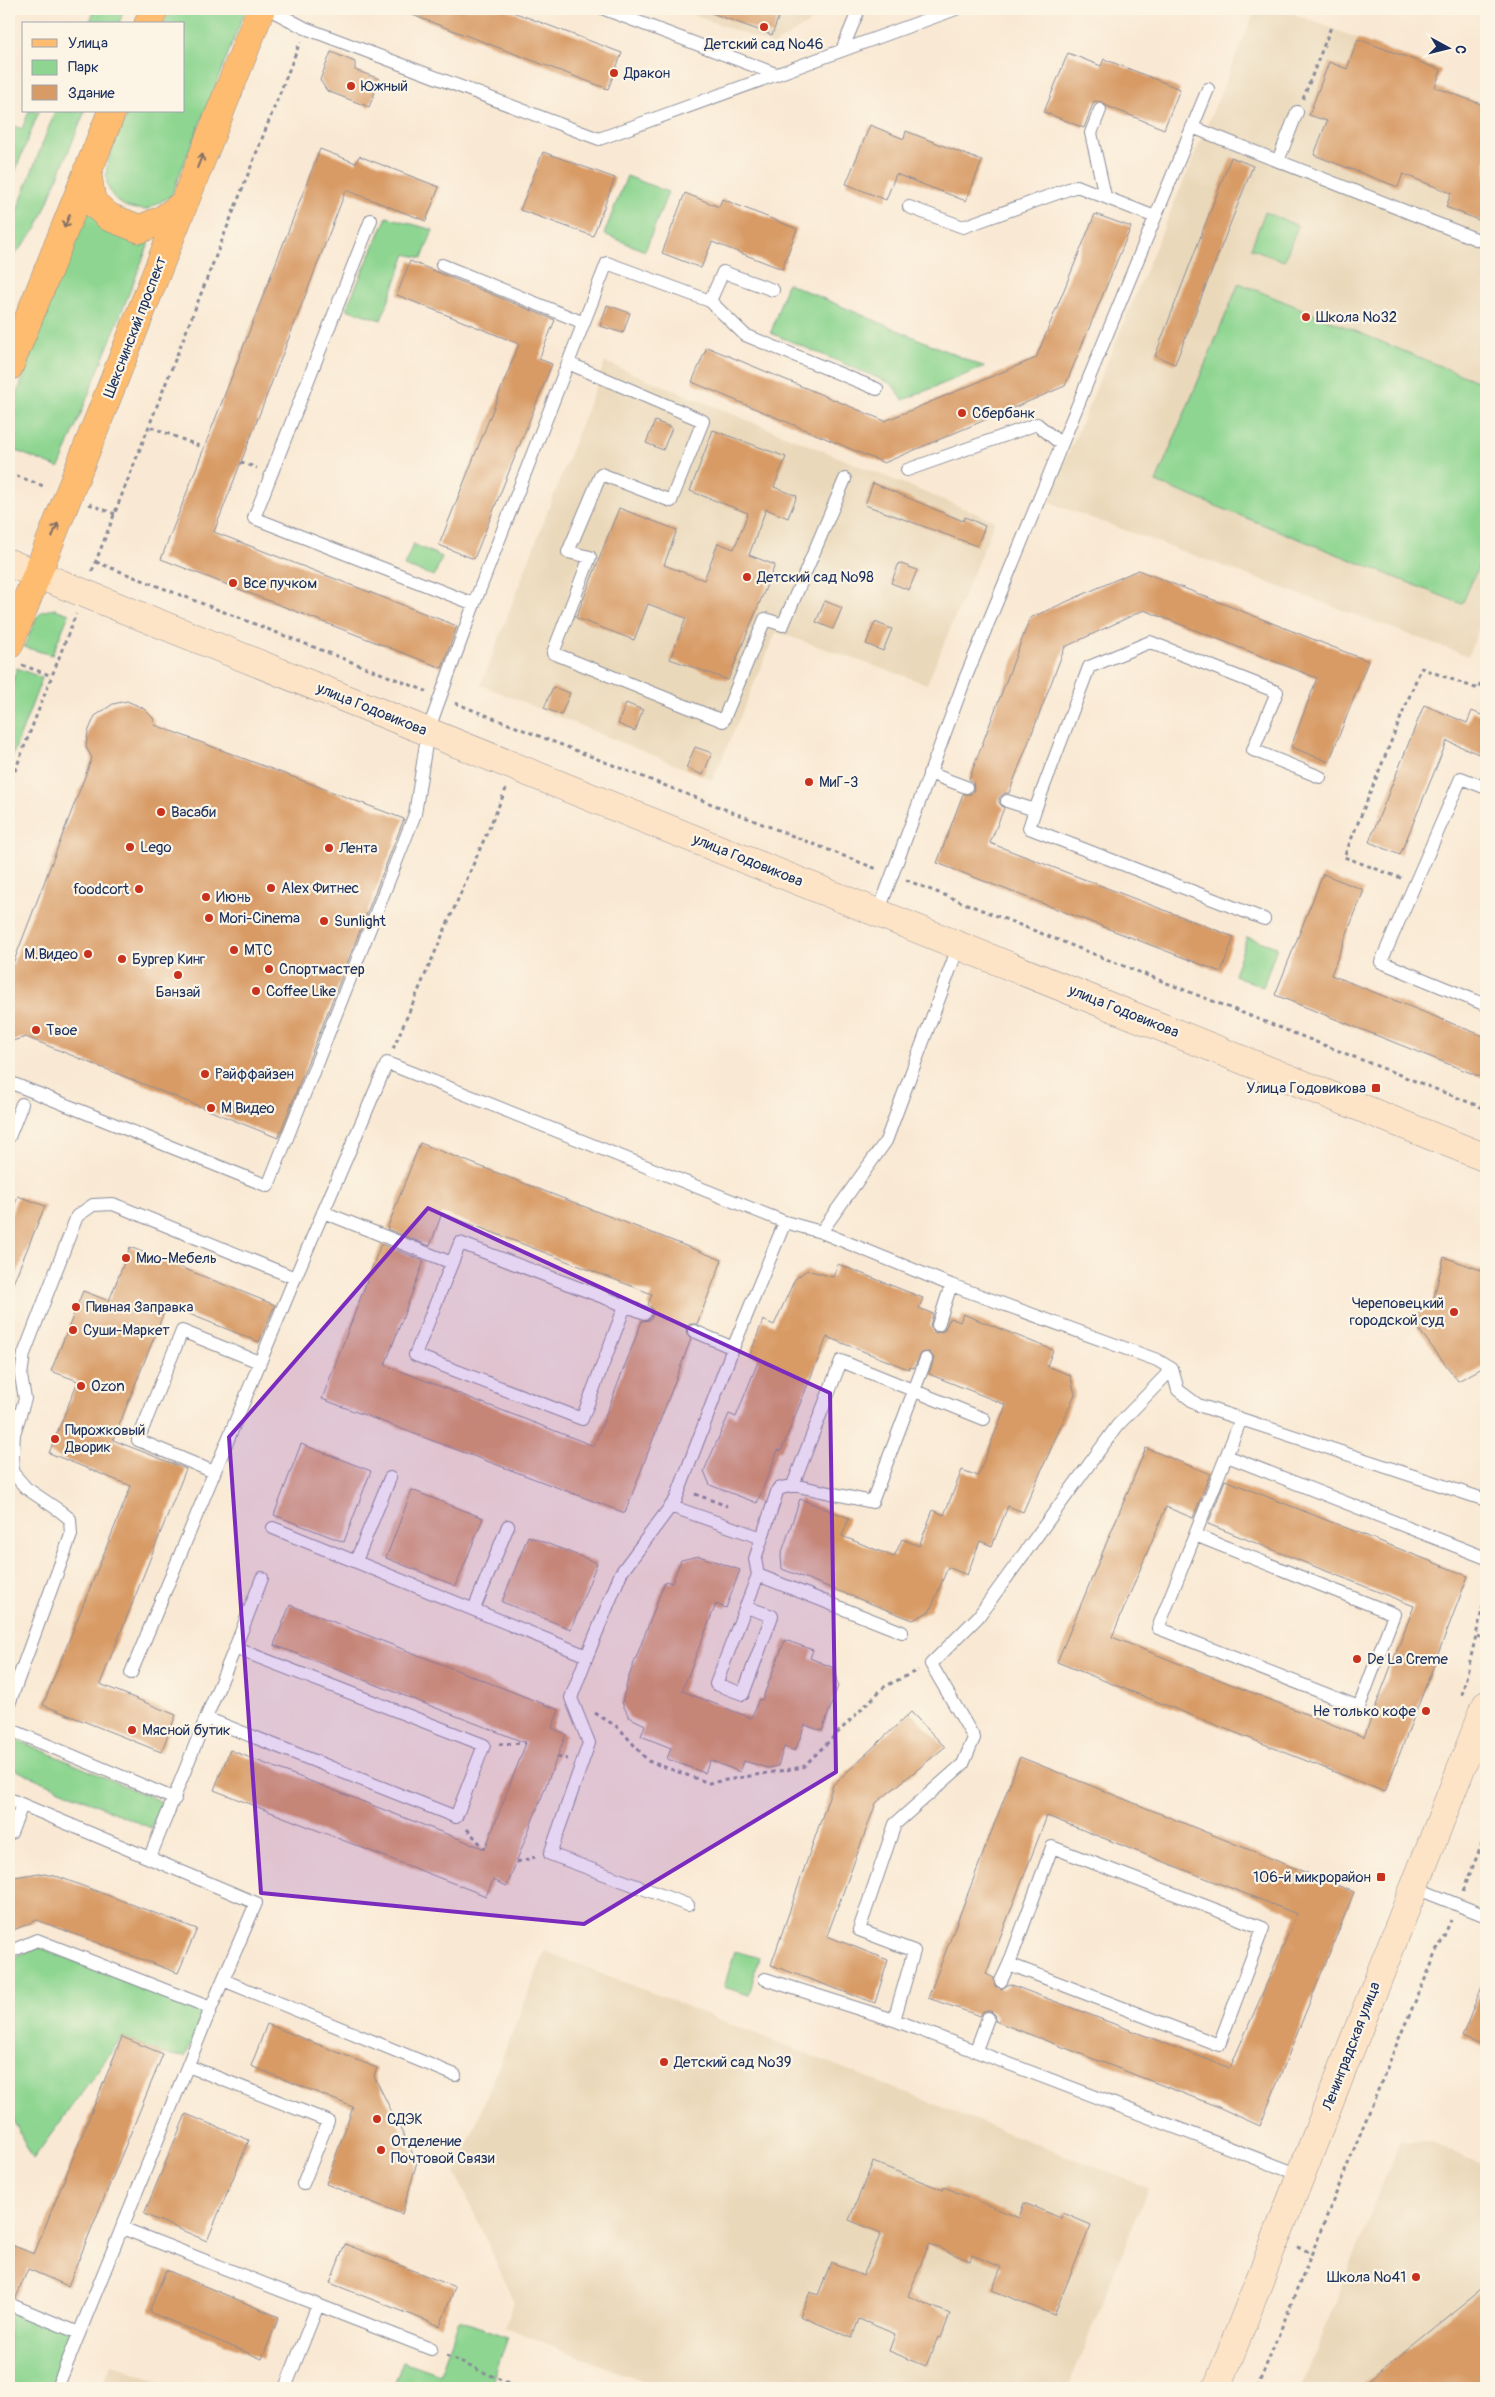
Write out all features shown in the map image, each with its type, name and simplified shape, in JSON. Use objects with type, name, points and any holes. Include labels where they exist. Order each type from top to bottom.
[{"type":"main road","points":[[149,22],[154,9]]},
{"type":"main road","name":"Шекснинский проспект","points":[[13,654],[36,575],[181,206],[261,9]]},
{"type":"main road","points":[[9,367],[112,112]]},
{"type":"main road","points":[[87,171],[92,202],[109,217],[140,228],[162,220],[181,206]]},
{"type":"street","name":"улица Годовикова","points":[[9,563],[1486,1158]]},
{"type":"street","name":"Ленинградская улица","points":[[1217,2388],[1486,1705]]},
{"type":"lane","points":[[269,9],[305,28],[599,139],[956,9]]},
{"type":"lane","points":[[604,9],[776,74]]},
{"type":"lane","points":[[842,50],[859,9]]},
{"type":"lane","points":[[878,913],[965,679],[1208,89]]},
{"type":"lane","points":[[1100,110],[1091,133],[1105,196]]},
{"type":"lane","points":[[1278,161],[1297,112]]},
{"type":"lane","points":[[1192,127],[1486,243]]},
{"type":"lane","points":[[909,207],[963,227],[1077,186],[1155,217]]},
{"type":"lane","points":[[371,220],[254,518],[474,604]]},
{"type":"lane","points":[[9,1082],[268,1186],[415,814],[428,731],[474,604],[607,263],[710,301],[745,335],[877,388]]},
{"type":"lane","points":[[442,265],[584,323]]},
{"type":"lane","points":[[710,301],[724,272],[773,290]]},
{"type":"lane","points":[[568,363],[703,421],[671,501],[601,474],[568,552],[590,557],[553,653],[723,721],[765,619],[783,625],[845,479]]},
{"type":"lane","points":[[907,470],[1037,424],[1061,444]]},
{"type":"lane","points":[[1264,919],[1028,828],[1088,666],[1150,642],[1278,692],[1253,750],[1320,777]]},
{"type":"lane","points":[[929,773],[966,787]]},
{"type":"lane","points":[[1486,788],[1461,778],[1381,962],[1486,1005]]},
{"type":"lane","points":[[1007,801],[1035,810]]},
{"type":"lane","points":[[821,1232],[886,1141],[960,945]]},
{"type":"lane","points":[[131,1673],[259,1362],[387,1063],[785,1222],[821,1232],[951,1284],[1157,1360],[1172,1369],[1178,1390],[1198,1405],[1486,1500]]},
{"type":"lane","points":[[9,1137],[22,1104]]},
{"type":"lane","points":[[9,1704],[71,1535],[70,1519],[60,1510],[26,1488],[12,1472],[14,1434],[25,1399],[21,1376],[24,1354],[77,1216],[93,1205],[112,1204],[295,1278]]},
{"type":"lane","points":[[323,1212],[452,1262]]},
{"type":"lane","points":[[762,1538],[673,1507],[732,1348],[785,1222]]},
{"type":"lane","points":[[625,1306],[582,1420],[415,1355],[460,1243],[645,1313]]},
{"type":"lane","points":[[938,1325],[951,1284]]},
{"type":"lane","points":[[214,1472],[138,1440],[182,1331],[259,1362]]},
{"type":"lane","points":[[694,1332],[732,1348]]},
{"type":"lane","points":[[746,1606],[772,1616],[743,1694],[716,1684],[746,1606],[758,1575],[755,1559],[778,1489],[793,1485],[872,1502],[926,1359]]},
{"type":"lane","points":[[793,1485],[841,1361],[984,1419]]},
{"type":"lane","points":[[894,2020],[914,1950],[859,1930],[895,1824],[964,1764],[974,1738],[931,1664],[978,1617],[1118,1426],[1172,1369]]},
{"type":"lane","points":[[1195,1535],[1394,1614],[1359,1707],[1158,1628],[1241,1419]]},
{"type":"lane","points":[[1227,1456],[1486,1558]]},
{"type":"lane","points":[[356,1561],[390,1478]]},
{"type":"lane","points":[[676,1499],[621,1573],[571,1698],[589,1743],[550,1854],[688,1904]]},
{"type":"lane","points":[[474,1609],[508,1526]]},
{"type":"lane","points":[[273,1528],[587,1656]]},
{"type":"lane","points":[[758,1575],[902,1632]]},
{"type":"lane","points":[[150,1858],[262,1578]]},
{"type":"lane","points":[[206,1718],[456,1817],[484,1745],[235,1648]]},
{"type":"lane","points":[[9,1730],[175,1799]]},
{"type":"lane","points":[[9,1799],[256,1902],[57,2388]]},
{"type":"lane","points":[[9,1834],[22,1805]]},
{"type":"lane","points":[[1002,1981],[1052,1847],[1263,1928],[1219,2045],[1009,1964]]},
{"type":"lane","points":[[1413,1887],[1486,1916]]},
{"type":"lane","points":[[9,1952],[37,1940],[211,2008]]},
{"type":"lane","points":[[765,1979],[894,2020],[976,2050],[1300,2175]]},
{"type":"lane","points":[[223,1980],[455,2075]]},
{"type":"lane","points":[[976,2050],[988,2018]]},
{"type":"lane","points":[[188,2066],[328,2121],[303,2184]]},
{"type":"lane","points":[[122,2228],[431,2349]]},
{"type":"lane","points":[[9,2304],[79,2333]]},
{"type":"lane","points":[[285,2388],[318,2305]]},
{"type":"path","points":[[9,786],[305,28]]},
{"type":"path","points":[[1297,112],[1331,28]]},
{"type":"path","points":[[150,427],[204,448]]},
{"type":"path","points":[[96,562],[1486,1109]]},
{"type":"path","points":[[13,654],[52,676]]},
{"type":"path","points":[[1416,884],[1344,857],[1421,668],[1478,689],[1486,670]]},
{"type":"path","points":[[387,1063],[516,766]]},
{"type":"path","points":[[1477,1636],[1486,1639]]},
{"type":"path","points":[[571,1698],[619,1728],[648,1761],[709,1783],[803,1767],[884,1687],[931,1664]]},
{"type":"path","points":[[484,1745],[526,1743]]},
{"type":"path","points":[[456,1817],[484,1849]]},
{"type":"path","points":[[1257,2388],[1400,2036],[1458,1906],[1486,1834]]},
{"type":"path","points":[[431,2349],[520,2388]]},
{"type":"highlighted area","points":[[428,1208],[830,1393],[836,1772],[584,1924],[261,1893],[229,1437]]},
{"type":"shaded area","name":"Детский сад №46","points":[[678,9],[832,9],[774,45]]},
{"type":"shaded area","name":"Школа №32","points":[[1256,9],[1281,9],[1441,70],[1436,86],[1480,102],[1486,91],[1486,611],[1468,656],[1048,502]]},
{"type":"shaded area","name":"Детский сад №98","points":[[605,362],[995,521],[927,684],[776,632],[713,780],[481,685]]},
{"type":"shaded area","name":"Детский сад №39","points":[[545,1951],[1148,2188],[1068,2388],[659,2388],[505,2327],[514,2302],[456,2173]]},
{"type":"shaded area","name":"Школа №41","points":[[1428,2140],[1486,2165],[1486,2388],[1301,2388],[1400,2141]]},
{"type":"shaded area","points":[[111,2363],[173,2388],[101,2388]]},
{"type":"green space","points":[[95,9],[124,9],[120,22],[90,22]]},
{"type":"green space","points":[[170,9],[246,9],[171,196],[146,210],[131,208],[123,205],[113,196],[107,185],[106,173],[108,161],[129,112],[185,112],[185,22],[165,22]]},
{"type":"green space","points":[[29,112],[39,112],[9,187],[9,124],[22,129]]},
{"type":"green space","points":[[55,112],[85,112],[37,228],[9,262],[9,231]]},
{"type":"green space","points":[[627,176],[668,192],[645,251],[604,234]]},
{"type":"green space","points":[[84,204],[129,238],[150,241],[59,468],[9,448],[9,417]]},
{"type":"green space","points":[[1265,212],[1298,226],[1284,261],[1251,248]]},
{"type":"green space","points":[[387,217],[433,230],[422,258],[406,254],[381,320],[346,309]]},
{"type":"green space","points":[[787,283],[984,367],[903,400],[892,384],[771,333]]},
{"type":"green space","points":[[1239,283],[1486,385],[1486,549],[1462,604],[1156,482]]},
{"type":"green space","points":[[413,544],[442,557],[434,576],[404,566]]},
{"type":"green space","points":[[55,609],[69,614],[52,655],[24,647],[36,618],[43,611]]},
{"type":"green space","points":[[17,668],[42,678],[9,765],[9,690]]},
{"type":"green space","points":[[1247,937],[1277,947],[1263,987],[1234,975]]},
{"type":"green space","points":[[11,1737],[162,1802],[151,1828],[9,1767],[9,1741]]},
{"type":"green space","points":[[38,1947],[204,2012],[185,2057],[163,2054],[122,2037],[33,2159],[9,2112],[9,1959]]},
{"type":"green space","points":[[735,1951],[759,1958],[749,1995],[724,1987]]},
{"type":"green space","points":[[9,2307],[73,2332],[51,2388],[9,2388]]},
{"type":"green space","points":[[459,2320],[508,2337],[490,2388],[393,2388],[403,2361],[440,2374]]},
{"type":"building","points":[[399,9],[505,9],[622,53],[608,89]]},
{"type":"building","points":[[707,9],[760,9],[779,16],[772,35],[706,11]]},
{"type":"building","points":[[1358,39],[1441,70],[1435,87],[1486,106],[1486,223],[1446,207],[1451,193],[1403,174],[1398,187],[1314,155],[1327,121],[1309,115],[1329,62],[1347,69]]},
{"type":"building","name":"Южный","points":[[331,52],[355,62],[355,70],[380,79],[369,107],[327,91],[320,80]]},
{"type":"building","points":[[1068,53],[1101,66],[1104,59],[1180,89],[1164,129],[1107,106],[1102,102],[1094,101],[1084,128],[1044,112]]},
{"type":"building","points":[[870,125],[904,139],[906,131],[982,161],[966,201],[896,174],[886,200],[846,184]]},
{"type":"building","points":[[320,149],[356,163],[359,156],[439,187],[426,221],[346,190],[214,532],[457,626],[442,668],[161,559]]},
{"type":"building","points":[[543,152],[615,178],[593,236],[520,210]]},
{"type":"building","points":[[1231,157],[1253,166],[1175,364],[1155,356]]},
{"type":"building","points":[[685,193],[719,207],[722,199],[797,229],[782,269],[712,242],[701,268],[662,253]]},
{"type":"building","points":[[1095,214],[1131,227],[1065,386],[884,463],[692,382],[707,347],[885,421],[1036,358]]},
{"type":"building","points":[[410,261],[555,320],[539,359],[552,364],[474,559],[439,545],[519,344],[397,295]]},
{"type":"building","points":[[607,305],[630,313],[623,333],[600,326]]},
{"type":"building","points":[[655,421],[672,428],[663,450],[646,443]]},
{"type":"building","points":[[713,430],[786,457],[774,487],[797,496],[788,518],[766,509],[749,555],[775,565],[728,680],[670,659],[686,618],[648,604],[634,640],[576,618],[619,508],[677,530],[664,565],[704,580],[718,543],[734,549],[748,513],[690,491]]},
{"type":"building","points":[[873,483],[963,521],[965,517],[985,526],[977,546],[865,505]]},
{"type":"building","points":[[899,563],[917,570],[909,590],[891,583]]},
{"type":"building","points":[[1138,570],[1368,661],[1329,762],[1291,747],[1317,678],[1144,610],[1065,647],[1009,793],[1005,793],[999,798],[999,803],[1004,808],[990,843],[1234,937],[1221,972],[937,863],[963,794],[971,794],[974,789],[973,782],[969,779],[1030,618]]},
{"type":"building","points":[[825,601],[842,608],[833,629],[816,622]]},
{"type":"building","points":[[875,622],[892,629],[883,651],[866,644]]},
{"type":"building","points":[[553,687],[570,693],[561,715],[544,708]]},
{"type":"building","name":"Июнь","points":[[127,701],[143,708],[153,718],[155,725],[404,819],[278,1138],[26,1037],[9,1042],[9,974],[92,758],[86,747],[88,732],[95,716],[113,704]]},
{"type":"building","points":[[626,703],[643,710],[635,731],[618,724]]},
{"type":"building","points":[[1424,705],[1467,723],[1472,711],[1486,717],[1486,757],[1447,741],[1400,855],[1369,842]]},
{"type":"building","points":[[695,747],[712,753],[703,775],[686,768]]},
{"type":"building","points":[[1323,874],[1364,890],[1331,975],[1486,1037],[1486,1079],[1275,995]]},
{"type":"building","points":[[420,1143],[722,1260],[697,1324],[690,1324],[686,1328],[687,1335],[691,1339],[625,1513],[322,1399],[381,1244],[424,1261],[385,1365],[594,1446],[642,1321],[650,1320],[653,1315],[652,1308],[648,1305],[652,1294],[442,1213],[430,1246],[387,1229]]},
{"type":"building","points":[[18,1196],[45,1206],[9,1293],[9,1219]]},
{"type":"building","points":[[130,1247],[275,1305],[259,1342],[167,1305],[113,1440],[186,1469],[100,1684],[176,1715],[161,1752],[43,1705],[131,1486],[49,1453],[78,1381],[51,1371],[83,1291],[109,1301]]},
{"type":"building","name":"Череповецкий городской суд","points":[[1444,1257],[1486,1272],[1486,1366],[1458,1381],[1411,1319],[1432,1304]]},
{"type":"building","points":[[838,1264],[923,1298],[919,1308],[933,1314],[930,1326],[935,1333],[944,1331],[950,1318],[960,1322],[963,1314],[1053,1350],[1047,1366],[1070,1375],[1075,1394],[1023,1512],[1008,1506],[992,1546],[980,1541],[967,1575],[948,1567],[930,1611],[913,1620],[782,1569],[781,1555],[800,1499],[849,1518],[842,1536],[894,1557],[902,1539],[919,1546],[933,1510],[944,1515],[962,1470],[978,1476],[1006,1405],[929,1374],[934,1358],[929,1352],[921,1353],[914,1368],[910,1367],[908,1369],[827,1337],[781,1451],[778,1450],[757,1503],[710,1485],[704,1471],[729,1414],[736,1417],[759,1359],[750,1355],[763,1320],[774,1325],[795,1279],[807,1270],[833,1277]]},
{"type":"building","points":[[301,1444],[371,1471],[344,1542],[274,1515]]},
{"type":"building","points":[[1146,1448],[1210,1474],[1193,1518],[1166,1507],[1112,1637],[1364,1737],[1414,1606],[1208,1524],[1225,1480],[1468,1576],[1385,1792],[1057,1662]]},
{"type":"building","points":[[412,1490],[483,1518],[456,1586],[386,1558]]},
{"type":"building","points":[[528,1536],[597,1563],[571,1629],[502,1602]]},
{"type":"building","points":[[699,1556],[740,1570],[726,1608],[716,1604],[682,1691],[751,1718],[759,1699],[762,1700],[785,1640],[813,1650],[810,1658],[834,1668],[838,1686],[822,1731],[805,1725],[795,1751],[784,1747],[778,1766],[768,1768],[744,1761],[740,1772],[710,1760],[705,1773],[667,1759],[671,1748],[641,1736],[645,1725],[629,1717],[622,1703],[628,1679],[665,1581],[672,1583],[681,1560]]},
{"type":"building","points":[[290,1605],[559,1710],[552,1728],[566,1734],[507,1886],[493,1880],[486,1896],[214,1790],[230,1750],[485,1849],[526,1743],[274,1645]]},
{"type":"building","points":[[911,1712],[945,1747],[876,1803],[827,1936],[888,1960],[875,2003],[771,1965],[833,1785]]},
{"type":"building","points":[[1020,1757],[1354,1892],[1260,2126],[1216,2106],[995,2021],[996,2016],[991,2011],[983,2011],[980,2016],[928,1998]],"holes":[[[1047,1816],[1297,1914],[1230,2068],[1009,1984],[1002,1989],[995,1986],[994,1978],[986,1974]]]},
{"type":"building","points":[[39,1873],[59,1877],[197,1929],[178,1973],[37,1920],[9,1932],[9,1878]]},
{"type":"building","points":[[1486,1978],[1486,2047],[1462,2037]]},
{"type":"building","points":[[267,2024],[377,2068],[374,2076],[417,2162],[402,2214],[326,2184],[353,2107],[251,2066]]},
{"type":"building","points":[[122,2037],[163,2054],[68,2286],[28,2269],[16,2298],[9,2296],[9,2244],[34,2254]]},
{"type":"building","points":[[186,2114],[249,2140],[207,2241],[144,2214]]},
{"type":"building","points":[[873,2162],[943,2190],[944,2187],[1019,2218],[1024,2203],[1061,2218],[1063,2213],[1091,2225],[1054,2315],[992,2290],[1001,2267],[972,2255],[970,2261],[929,2244],[908,2296],[950,2314],[941,2338],[938,2337],[926,2366],[889,2351],[895,2334],[859,2319],[852,2338],[800,2316],[810,2292],[818,2295],[831,2262],[863,2276],[881,2233],[849,2220]]},
{"type":"building","points":[[345,2244],[455,2287],[440,2326],[330,2283]]},
{"type":"building","points":[[166,2270],[279,2317],[262,2359],[149,2312]]},
{"type":"building","points":[[1486,2286],[1486,2388],[1360,2388]]},
{"type":"place","name":"Детский сад №46","points":[[764,27]]},
{"type":"place","name":"Дракон","points":[[614,73]]},
{"type":"place","name":"Южный","points":[[351,86]]},
{"type":"place","name":"Школа №32","points":[[1306,317]]},
{"type":"place","name":"Сбербанк","points":[[962,413]]},
{"type":"place","name":"Детский сад №98","points":[[747,577]]},
{"type":"place","name":"Все пучком","points":[[233,583]]},
{"type":"place","name":"МиГ-3","points":[[809,782]]},
{"type":"place","name":"Васаби","points":[[161,812]]},
{"type":"place","name":"Lego","points":[[130,847]]},
{"type":"place","name":"Лента","points":[[329,848]]},
{"type":"place","name":"Alex Фитнес","points":[[271,888]]},
{"type":"place","name":"foodcort","points":[[139,889]]},
{"type":"place","name":"Июнь","points":[[206,897]]},
{"type":"place","name":"Mori-Cinema","points":[[209,918]]},
{"type":"place","name":"Sunlight","points":[[324,921]]},
{"type":"place","name":"МТС","points":[[234,950]]},
{"type":"place","name":"М.Видео","points":[[88,954]]},
{"type":"place","name":"Бургер Кинг","points":[[122,959]]},
{"type":"place","name":"Спортмастер","points":[[269,969]]},
{"type":"place","name":"Банзай","points":[[178,975]]},
{"type":"place","name":"Coffee Like","points":[[256,991]]},
{"type":"place","name":"Твое","points":[[36,1030]]},
{"type":"place","name":"Райффайзен","points":[[205,1074]]},
{"type":"place","name":"Улица Годовикова","points":[[1376,1088]]},
{"type":"place","name":"М Видео","points":[[211,1108]]},
{"type":"place","name":"Мио-Мебель","points":[[126,1258]]},
{"type":"place","name":"Пивная Заправка","points":[[76,1307]]},
{"type":"place","name":"Череповецкий городской суд","points":[[1454,1312]]},
{"type":"place","name":"Суши-Маркет","points":[[73,1330]]},
{"type":"place","name":"Ozon","points":[[81,1386]]},
{"type":"place","name":"Пирожковый Дворик","points":[[55,1439]]},
{"type":"place","name":"De La Creme","points":[[1357,1659]]},
{"type":"place","name":"Не только кофе","points":[[1426,1711]]},
{"type":"place","name":"Мясной бутик","points":[[132,1730]]},
{"type":"place","name":"106-й микрорайон","points":[[1381,1877]]},
{"type":"place","name":"Детский сад №39","points":[[664,2062]]},
{"type":"place","name":"СДЭК","points":[[377,2119]]},
{"type":"place","name":"Отделение Почтовой Связи","points":[[381,2150]]},
{"type":"place","name":"Школа №41","points":[[1416,2277]]}]
